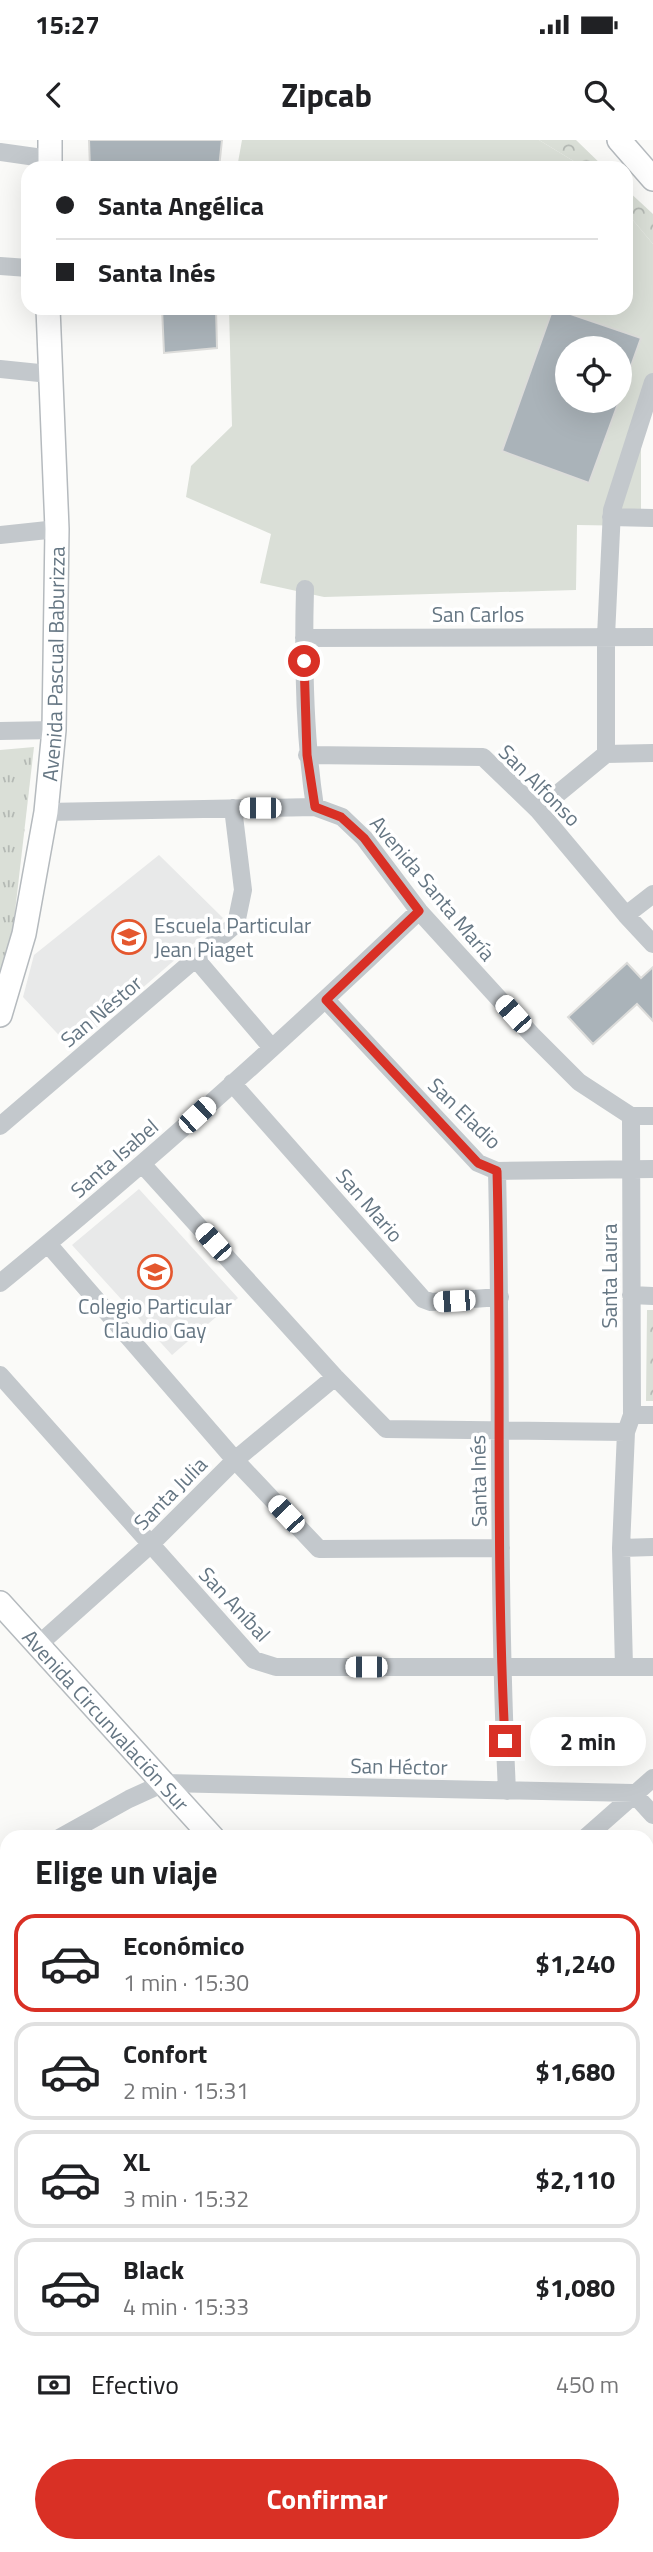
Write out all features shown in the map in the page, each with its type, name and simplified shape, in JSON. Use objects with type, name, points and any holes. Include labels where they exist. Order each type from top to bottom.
[{"type":"main road","points":[[619,140],[653,179]]},
{"type":"main road","name":"Avenida Pascual Baburizza","points":[[0,1015],[24,933],[46,812],[54,730],[57,529],[48,315]]},
{"type":"main road","name":"Avenida Circunvalación Sur","points":[[0,1603],[206,1830]]},
{"type":"street","points":[[0,152],[50,156]]},
{"type":"street","points":[[0,266],[21,268]]},
{"type":"street","points":[[0,369],[49,374]]},
{"type":"street","points":[[606,754],[606,636],[611,517],[653,382]]},
{"type":"street","points":[[611,517],[653,518]]},
{"type":"street","points":[[0,535],[57,529]]},
{"type":"street","points":[[305,589],[307,755],[315,807]]},
{"type":"street","name":"San Carlos","points":[[304,638],[653,637]]},
{"type":"street","points":[[0,730],[54,730]]},
{"type":"street","points":[[538,810],[606,754],[653,754]]},
{"type":"street","name":"San Alfonso","points":[[307,755],[483,757],[538,810],[653,944]]},
{"type":"street","name":"Avenida Santa María","points":[[46,812],[315,807],[341,817],[364,838],[419,911],[532,1035],[579,1083],[631,1116]]},
{"type":"street","name":"San Néstor","points":[[0,1126],[236,924],[243,890],[233,808]]},
{"type":"street","points":[[626,915],[653,894]]},
{"type":"street","name":"Santa Isabel","points":[[0,1283],[144,1164],[326,1000],[419,911]]},
{"type":"street","points":[[196,959],[272,1048]]},
{"type":"street","name":"San Eladio","points":[[326,1000],[478,1163],[497,1171],[653,1169]]},
{"type":"street","name":"San Mario","points":[[232,1083],[423,1299],[431,1302],[500,1297]]},
{"type":"street","points":[[631,1116],[653,1116]]},
{"type":"street","name":"Santa Laura","points":[[624,1667],[621,1548],[629,1423],[631,1116]]},
{"type":"street","points":[[144,1164],[335,1377],[386,1429],[500,1429],[629,1423],[653,1415]]},
{"type":"street","name":"Santa Inés","points":[[497,1171],[501,1667],[507,1791]]},
{"type":"street","points":[[48,1244],[235,1460],[319,1549],[501,1548]]},
{"type":"street","points":[[631,1296],[653,1296]]},
{"type":"street","name":"San Aníbal","points":[[0,1376],[254,1660],[267,1666],[653,1667]]},
{"type":"street","name":"Santa Julia","points":[[38,1645],[150,1545],[235,1460],[335,1377]]},
{"type":"street","points":[[621,1548],[653,1548]]},
{"type":"street","points":[[594,1830],[653,1778]]},
{"type":"street","points":[[73,1830],[164,1783]]},
{"type":"street","name":"San Héctor","points":[[164,1783],[633,1793]]},
{"type":"street","points":[[633,1793],[653,1815]]},
{"type":"shaded area","name":"Escuela Particular Jean Piaget","points":[[159,855],[223,918],[72,1049],[23,997],[34,955]]},
{"type":"shaded area","name":"Colegio Particular Claudio Gay","points":[[139,1189],[238,1298],[172,1355],[72,1245]]},
{"type":"green space","points":[[242,140],[539,140],[574,161],[238,161]]},
{"type":"green space","points":[[539,140],[576,140],[598,161],[574,161]]},
{"type":"green space","points":[[633,195],[653,214],[653,244],[633,220]]},
{"type":"green space","points":[[633,220],[653,244],[653,397],[641,398],[641,526],[577,525],[576,590],[324,597],[260,583],[271,534],[186,497],[191,466],[232,426],[229,315],[633,315]]},
{"type":"green space","points":[[34,747],[13,929],[0,982],[0,750]]},
{"type":"green space","points":[[647,1310],[653,1310],[653,1401],[646,1401]]},
{"type":"building","points":[[89,140],[222,140],[220,161],[90,161]]},
{"type":"building","points":[[162,315],[216,315],[217,348],[164,353]]},
{"type":"building","points":[[551,315],[574,315],[641,338],[632,363],[632,336],[555,336],[555,413],[615,413],[589,483],[502,451]]},
{"type":"building","points":[[627,963],[641,978],[653,967],[653,1021],[637,1004],[593,1044],[568,1017]]},
{"type":"place","name":"Escuela Particular Jean Piaget","points":[[129,937]]},
{"type":"place","name":"Colegio Particular Claudio Gay","points":[[155,1272]]},
{"type":"route","points":[[304,661],[307,755],[315,807],[341,817],[364,838],[419,911],[326,1000],[478,1163],[497,1171],[501,1667],[505,1741]]}]
